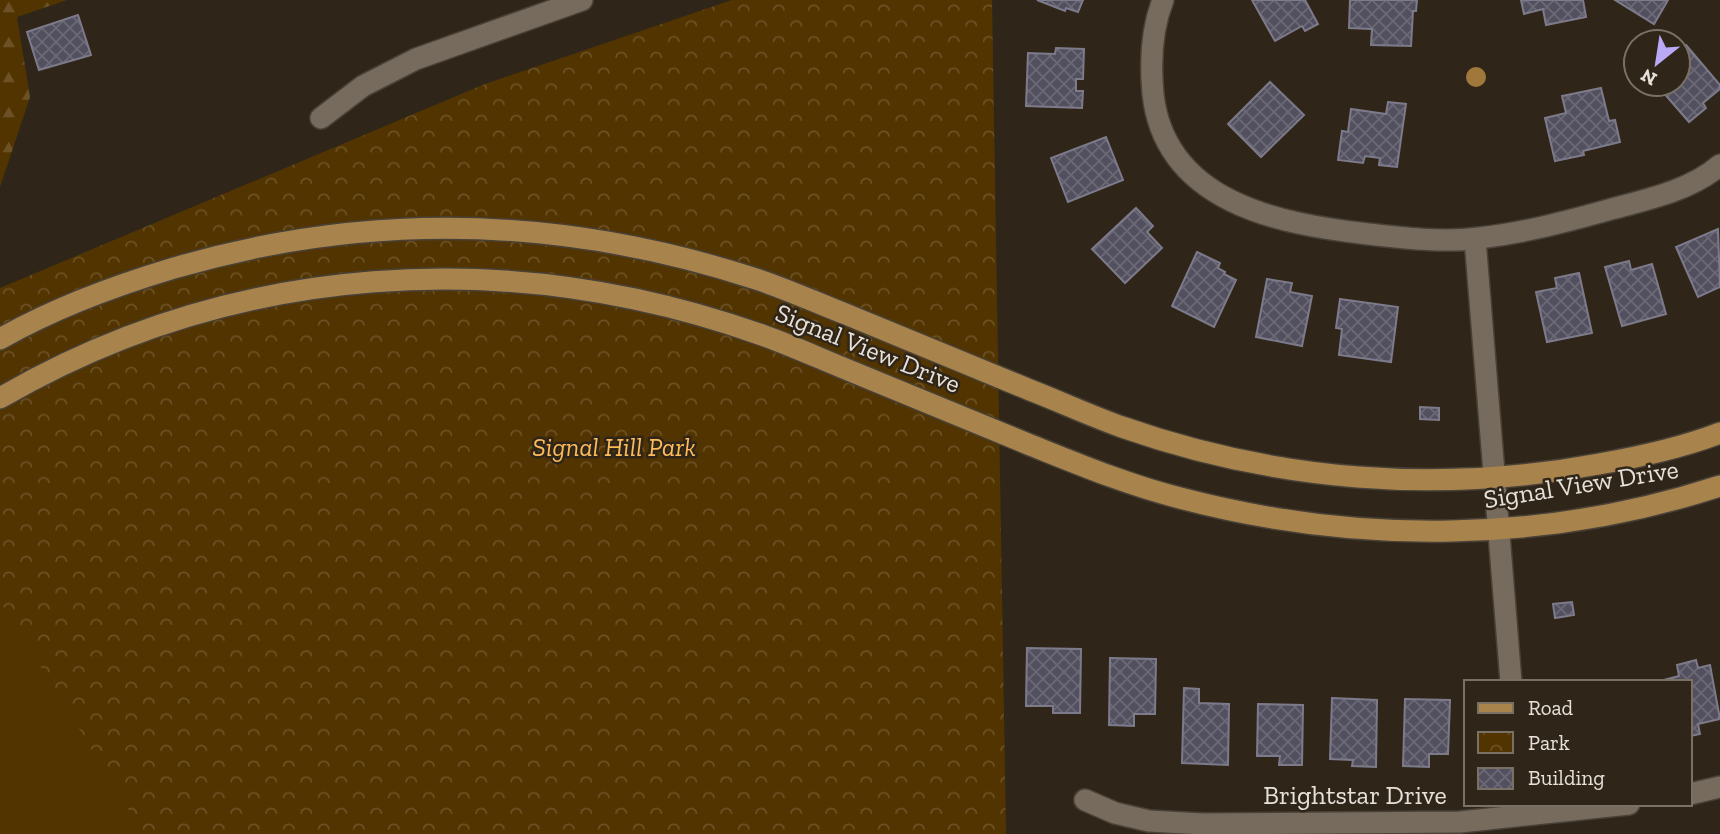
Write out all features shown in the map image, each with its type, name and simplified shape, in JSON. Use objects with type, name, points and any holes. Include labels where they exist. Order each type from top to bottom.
[{"type":"main road","name":"Signal View Drive","points":[[0,340],[76,302],[137,279],[216,256],[312,237],[402,228],[468,227],[546,232],[608,241],[685,257],[761,280],[1121,426],[1198,451],[1277,469],[1401,481],[1494,479],[1555,472],[1633,458],[1720,433]]},
{"type":"main road","name":"Signal View Drive","points":[[0,398],[103,346],[163,324],[239,302],[317,287],[395,279],[473,278],[550,284],[612,293],[690,311],[765,336],[1095,471],[1178,498],[1248,514],[1345,529],[1448,532],[1498,529],[1623,511],[1720,486]]},
{"type":"street","points":[[321,118],[363,86],[416,59],[582,0]]},
{"type":"street","points":[[1163,0],[1155,26],[1150,66],[1154,104],[1161,132],[1174,154],[1194,177],[1221,195],[1258,213],[1293,224],[1403,238],[1475,239],[1532,230],[1639,202],[1682,188],[1720,165]]},
{"type":"street","points":[[1475,239],[1511,680]]},
{"type":"street","points":[[1692,794],[1720,787]]},
{"type":"street","name":"Brightstar Drive","points":[[1085,800],[1115,813],[1203,829],[1460,822],[1522,811],[1598,806]]},
{"type":"green space","points":[[0,0],[67,0],[17,17],[30,97],[0,187]]},
{"type":"green space","name":"Signal Hill Park","points":[[732,0],[992,0],[1006,834],[0,834],[0,288],[485,84]]},
{"type":"green space","points":[[0,601],[135,820],[112,834],[0,834]]},
{"type":"building","points":[[1037,0],[1083,0],[1078,12],[1066,8],[1065,11]]},
{"type":"building","points":[[1252,0],[1305,0],[1318,24],[1305,31],[1302,26],[1275,41]]},
{"type":"building","points":[[1350,0],[1417,0],[1416,11],[1413,11],[1411,46],[1371,45],[1372,29],[1349,28]]},
{"type":"building","points":[[1521,0],[1583,0],[1586,17],[1546,25],[1543,9],[1524,14]]},
{"type":"building","points":[[1615,0],[1668,0],[1654,24]]},
{"type":"building","points":[[78,15],[91,55],[39,70],[27,32]]},
{"type":"building","points":[[1056,48],[1084,49],[1083,79],[1076,79],[1076,91],[1083,91],[1082,108],[1026,106],[1028,53],[1055,54]]},
{"type":"building","points":[[1692,52],[1720,85],[1720,89],[1703,103],[1706,108],[1689,122],[1668,98],[1692,98]]},
{"type":"building","points":[[1270,82],[1304,115],[1261,157],[1228,124]]},
{"type":"building","points":[[1601,88],[1609,121],[1615,120],[1620,142],[1583,151],[1584,155],[1555,161],[1545,118],[1566,113],[1562,96]]},
{"type":"building","points":[[1388,102],[1406,104],[1397,167],[1379,165],[1380,158],[1365,156],[1363,163],[1338,160],[1342,131],[1348,132],[1351,109],[1386,114]]},
{"type":"building","points":[[1106,137],[1123,180],[1068,202],[1051,158]]},
{"type":"building","points":[[1136,208],[1153,226],[1147,232],[1162,248],[1125,283],[1092,249]]},
{"type":"building","points":[[1718,229],[1720,287],[1698,297],[1676,247]]},
{"type":"building","points":[[1197,252],[1220,263],[1218,268],[1236,280],[1214,327],[1172,306]]},
{"type":"building","points":[[1629,261],[1631,270],[1652,264],[1666,314],[1622,326],[1605,267]]},
{"type":"building","points":[[1579,273],[1592,333],[1547,342],[1536,292],[1557,288],[1555,278]]},
{"type":"building","points":[[1267,279],[1292,283],[1290,292],[1312,296],[1302,346],[1256,337]]},
{"type":"building","points":[[1340,299],[1398,307],[1391,362],[1339,355],[1342,329],[1336,328]]},
{"type":"building","points":[[1420,407],[1439,408],[1439,420],[1420,419]]},
{"type":"building","points":[[1572,602],[1574,615],[1555,618],[1553,604]]},
{"type":"building","points":[[1027,648],[1081,649],[1080,713],[1053,713],[1053,706],[1026,706]]},
{"type":"building","points":[[1110,658],[1156,659],[1155,714],[1134,714],[1134,726],[1109,725]]},
{"type":"building","points":[[1696,660],[1698,668],[1710,665],[1720,719],[1698,724],[1700,734],[1692,736],[1692,680],[1664,680],[1679,676],[1677,665]]},
{"type":"building","points":[[1184,688],[1199,689],[1199,703],[1229,704],[1228,765],[1182,763]]},
{"type":"building","points":[[1332,698],[1377,700],[1376,767],[1352,766],[1353,760],[1330,759]]},
{"type":"building","points":[[1405,699],[1450,700],[1448,754],[1429,754],[1429,767],[1403,766]]},
{"type":"building","points":[[1258,704],[1303,705],[1302,765],[1279,765],[1280,756],[1257,756]]}]
